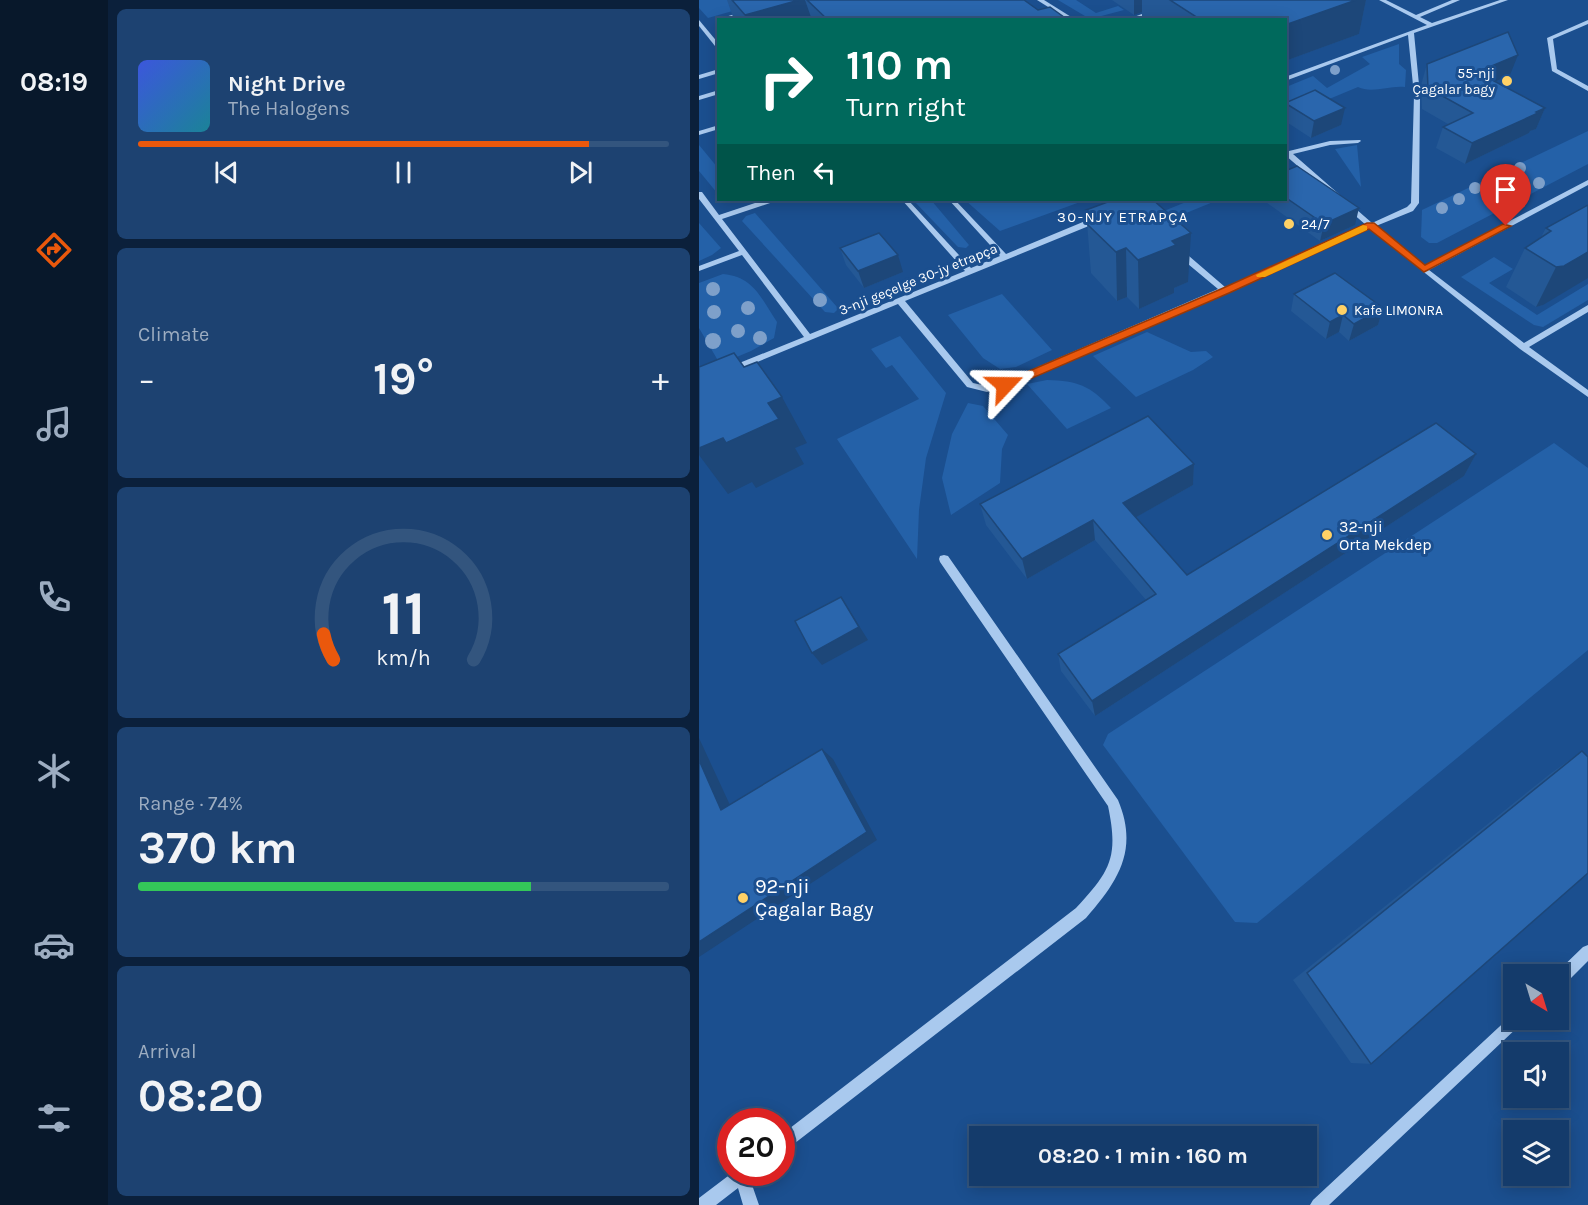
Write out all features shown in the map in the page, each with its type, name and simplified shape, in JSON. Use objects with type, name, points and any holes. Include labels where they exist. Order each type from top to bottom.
[{"type":"street","points":[[1040,0],[1071,18]]},
{"type":"street","points":[[1382,0],[1432,25]]},
{"type":"street","points":[[1415,17],[1457,0]]},
{"type":"street","points":[[1287,78],[1505,0]]},
{"type":"street","points":[[1134,18],[1158,10]]},
{"type":"street","points":[[726,18],[750,11]]},
{"type":"street","points":[[1060,18],[1067,15]]},
{"type":"street","points":[[717,20],[700,24],[717,46]]},
{"type":"street","points":[[1588,22],[1550,38],[1554,70],[1588,89]]},
{"type":"street","points":[[900,301],[970,385],[987,389],[1005,385],[1410,209],[1415,203],[1417,95],[1411,32]]},
{"type":"street","points":[[699,77],[717,72]]},
{"type":"street","points":[[699,98],[717,93]]},
{"type":"street","points":[[699,133],[717,128]]},
{"type":"street","points":[[1287,152],[1330,143],[1358,141]]},
{"type":"street","points":[[1287,152],[1305,165],[1370,225],[1424,269],[1523,347],[1588,394]]},
{"type":"street","points":[[1424,269],[1588,182]]},
{"type":"street","points":[[699,195],[809,338]]},
{"type":"street","points":[[717,218],[767,201]]},
{"type":"street","points":[[906,201],[970,272]]},
{"type":"street","points":[[954,201],[1006,258]]},
{"type":"street","name":"3-nji geçelge 30-jy etrapça","points":[[721,374],[1105,217]]},
{"type":"street","points":[[1171,245],[1225,291]]},
{"type":"street","points":[[699,270],[744,252]]},
{"type":"street","points":[[1523,347],[1588,308]]},
{"type":"street","points":[[795,1134],[1081,914],[1105,887],[1121,855],[1120,826],[1115,804],[944,559]]},
{"type":"street","points":[[1569,970],[1588,952]]},
{"type":"street","points":[[1318,1205],[1504,1030]]},
{"type":"street","points":[[703,1205],[728,1186]]},
{"type":"street","points":[[746,1186],[751,1205]]},
{"type":"shaded area","points":[[699,0],[735,0],[743,8],[708,18],[699,8]]},
{"type":"shaded area","points":[[1058,0],[1076,0],[1096,13],[1118,6],[1124,10],[1094,18],[1088,18]]},
{"type":"shaded area","points":[[1399,44],[1399,64],[1406,70],[1405,87],[1369,90],[1358,87],[1287,117],[1287,87],[1313,76],[1327,88],[1370,64],[1362,57]]},
{"type":"shaded area","points":[[1588,131],[1588,164],[1437,243],[1429,243],[1421,237],[1422,210]]},
{"type":"shaded area","points":[[699,145],[717,167],[717,193],[699,171]]},
{"type":"shaded area","points":[[1357,145],[1361,187],[1335,149]]},
{"type":"shaded area","points":[[914,201],[932,201],[969,245],[966,248],[958,247]]},
{"type":"shaded area","points":[[966,201],[1083,201],[1000,231]]},
{"type":"shaded area","points":[[1189,201],[1216,201],[1169,220],[1154,215]]},
{"type":"shaded area","points":[[755,213],[837,307],[834,313],[825,312],[742,221],[746,216]]},
{"type":"shaded area","points":[[699,223],[721,248],[699,261]]},
{"type":"shaded area","points":[[1494,257],[1513,269],[1489,283],[1537,315],[1588,284],[1588,300],[1543,327],[1534,325],[1461,277]]},
{"type":"shaded area","points":[[723,274],[742,279],[756,290],[777,322],[774,338],[720,364],[699,328],[699,283]]},
{"type":"shaded area","points":[[1002,294],[1052,350],[1016,367],[1000,369],[983,358],[948,315]]},
{"type":"shaded area","points":[[1147,332],[1191,352],[1206,351],[1213,357],[1193,370],[1136,397],[1093,356]]},
{"type":"shaded area","points":[[900,336],[946,393],[926,458],[919,510],[917,559],[837,439],[919,399],[892,365],[886,368],[871,349]]},
{"type":"shaded area","points":[[1047,380],[1075,383],[1089,389],[1111,408],[1067,429],[1027,384]]},
{"type":"shaded area","points":[[968,403],[983,406],[1008,435],[1002,449],[1000,483],[951,515],[942,478],[952,434]]},
{"type":"shaded area","points":[[1554,443],[1588,468],[1588,650],[1257,923],[1235,922],[1103,745],[1108,734]]},
{"type":"building","points":[[732,0],[799,0],[745,15]]},
{"type":"building","points":[[807,0],[1024,0],[1038,10],[1050,7],[1065,18],[826,18]]},
{"type":"building","points":[[1170,0],[1356,0],[1287,24],[1287,18],[1198,18]]},
{"type":"building","points":[[1508,32],[1518,55],[1477,72],[1545,108],[1472,143],[1443,127],[1473,113],[1428,88],[1427,64]]},
{"type":"building","points":[[1315,90],[1345,108],[1314,121],[1287,102]]},
{"type":"building","points":[[1297,166],[1359,208],[1324,224],[1287,198],[1287,170]]},
{"type":"building","points":[[1110,201],[1154,201],[1191,233],[1172,241],[1176,245],[1138,260],[1126,248],[1116,252],[1087,224],[1097,220],[1086,210]]},
{"type":"building","points":[[1588,205],[1588,252],[1564,266],[1556,267],[1525,248],[1551,231],[1546,228]]},
{"type":"building","points":[[879,233],[898,255],[858,271],[840,248]]},
{"type":"building","points":[[1335,273],[1383,308],[1354,324],[1343,315],[1330,322],[1294,294]]},
{"type":"building","points":[[734,353],[744,367],[757,362],[782,397],[768,403],[779,419],[726,443],[723,438],[699,448],[699,367]]},
{"type":"building","points":[[1148,416],[1194,464],[1123,503],[1187,575],[1436,423],[1476,454],[1092,701],[1058,654],[1156,594],[1093,520],[1022,559],[980,504]]},
{"type":"building","points":[[841,597],[859,627],[812,653],[795,621]]},
{"type":"building","name":"92-nji Çagalar Bagy","points":[[822,749],[867,832],[699,942],[699,760],[721,810]]},
{"type":"building","points":[[1582,751],[1588,757],[1588,873],[1371,1064],[1307,973]]},
{"type":"slow traffic","points":[[1261,275],[1363,228]]},
{"type":"place","name":"55-nji Çagalar bagy","points":[[1507,81]]},
{"type":"place","name":"24/7","points":[[1289,224]]},
{"type":"place","name":"Kafe LIMONRA","points":[[1342,310]]},
{"type":"place","name":"32-nji Orta Mekdep","points":[[1327,535]]},
{"type":"place","name":"92-nji Çagalar Bagy","points":[[743,898]]},
{"type":"district","name":"30-NJY ETRAPÇA","points":[[1123,217]]},
{"type":"route","points":[[1005,385],[1225,291],[1370,225],[1424,269],[1506,226]]}]
